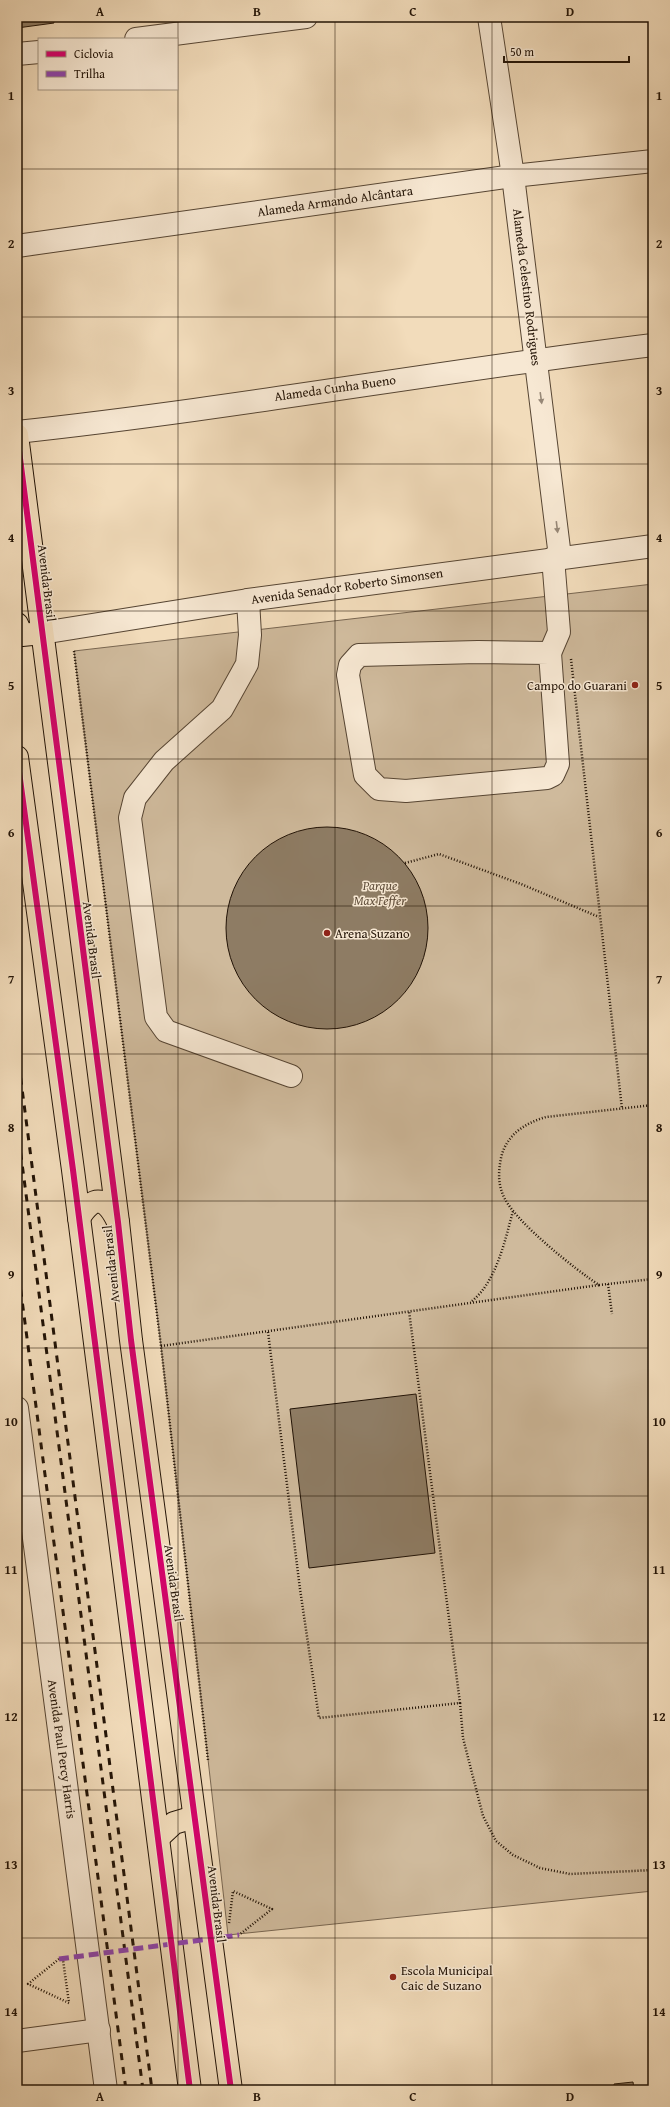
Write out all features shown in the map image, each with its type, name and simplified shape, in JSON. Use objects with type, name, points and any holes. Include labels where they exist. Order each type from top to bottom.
[{"type":"main road","name":"Avenida Brasil","points":[[17,435],[118,1222],[131,1340],[231,2090]]},
{"type":"main road","points":[[17,624],[22,635],[42,633]]},
{"type":"main road","name":"Avenida Brasil","points":[[17,758],[73,1170],[190,2090]]},
{"type":"main road","points":[[73,1170],[83,1184],[89,1188],[102,1186],[111,1170]]},
{"type":"main road","points":[[79,1218],[88,1205],[101,1201],[107,1204],[118,1222]]},
{"type":"main road","points":[[159,1837],[174,1823],[194,1817]]},
{"type":"street","points":[[144,38],[306,17]]},
{"type":"street","name":"Alameda Celestino Rodrigues","points":[[489,17],[513,176],[536,359],[557,558],[560,652]]},
{"type":"street","points":[[17,54],[38,52]]},
{"type":"street","name":"Alameda Armando Alcântara","points":[[17,246],[513,176],[653,161]]},
{"type":"street","name":"Alameda Cunha Bueno","points":[[17,432],[92,424],[536,359],[653,345]]},
{"type":"street","name":"Avenida Senador Roberto Simonsen","points":[[42,633],[248,600],[653,546]]},
{"type":"street","points":[[248,600],[250,635],[247,664],[222,709],[164,761],[135,798],[130,818],[156,1017],[166,1031],[291,1076]]},
{"type":"street","points":[[478,652],[560,652],[558,764],[553,775],[547,778],[406,791],[379,789],[365,775],[348,675],[350,665],[359,656],[478,652]]},
{"type":"street","name":"Avenida Paul Percy Harris","points":[[17,1408],[20,1451],[106,2090]]},
{"type":"street","points":[[17,2041],[99,2030]]},
{"type":"path","points":[[74,651],[161,1346],[208,1762]]},
{"type":"path","points":[[560,652],[600,917],[622,1109]]},
{"type":"path","points":[[405,863],[439,854],[522,884],[600,917]]},
{"type":"path","points":[[599,1285],[549,1245],[513,1211],[506,1200],[499,1178],[502,1153],[514,1135],[533,1121],[546,1117],[653,1105]]},
{"type":"path","points":[[470,1302],[479,1295],[493,1276],[513,1211]]},
{"type":"path","points":[[161,1346],[268,1332],[409,1310],[653,1279]]},
{"type":"path","points":[[608,1284],[612,1314]]},
{"type":"path","points":[[409,1310],[460,1703],[462,1738],[483,1816],[496,1841],[513,1855],[540,1868],[578,1874],[653,1870]]},
{"type":"path","points":[[268,1332],[300,1589],[319,1718],[460,1703]]},
{"type":"path","points":[[225,1912],[228,1928],[233,1891],[272,1909],[239,1935]]},
{"type":"path","points":[[59,1959],[28,1984],[69,2003],[63,1960]]},
{"type":"green space","name":"Parque Max Feffer","points":[[653,584],[653,1891],[228,1935],[161,1346],[74,651]]},
{"type":"building","points":[[17,17],[53,17],[54,23],[17,28]]},
{"type":"building","name":"Arena Suzano","points":[[327,827],[356,831],[375,839],[391,850],[405,864],[416,880],[424,899],[428,928],[424,957],[416,976],[405,992],[391,1006],[375,1017],[356,1025],[327,1029],[298,1025],[279,1017],[263,1006],[249,992],[238,976],[230,957],[226,928],[230,899],[238,880],[249,864],[263,850],[279,839],[298,831]]},
{"type":"building","points":[[416,1394],[435,1553],[309,1568],[290,1409]]},
{"type":"building","points":[[633,2082],[634,2089],[653,2086],[653,2090],[614,2090],[614,2084]]},
{"type":"railway","points":[[17,1050],[152,2090]]},
{"type":"railway","points":[[17,1125],[143,2090]]},
{"type":"railway","points":[[17,1262],[126,2090]]},
{"type":"marked path","points":[[59,1959],[239,1935]]},
{"type":"cycle path","points":[[17,435],[118,1222],[131,1340],[231,2090]]},
{"type":"cycle path","points":[[17,757],[73,1170],[190,2090]]},
{"type":"place","name":"Campo do Guarani","points":[[635,685]]},
{"type":"place","name":"Arena Suzano","points":[[327,933]]},
{"type":"place","name":"Escola Municipal Caic de Suzano","points":[[393,1977]]}]
